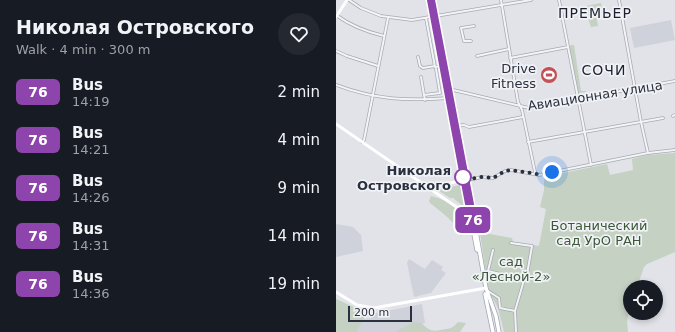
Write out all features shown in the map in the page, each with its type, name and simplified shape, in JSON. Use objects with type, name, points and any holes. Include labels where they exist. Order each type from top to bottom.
[{"type":"main road","points":[[431,0],[465,180]]},
{"type":"main road","points":[[434,16],[442,66],[448,89]]},
{"type":"main road","points":[[449,98],[456,126],[493,332]]},
{"type":"main road","points":[[486,289],[496,316],[499,332]]},
{"type":"street","points":[[384,36],[367,32],[336,16],[348,0],[361,8],[388,18],[407,20],[531,0]]},
{"type":"street","points":[[501,0],[518,102],[521,106],[535,172],[534,174]]},
{"type":"street","points":[[559,0],[591,165]]},
{"type":"street","points":[[619,0],[648,153]]},
{"type":"street","points":[[362,142],[364,140],[388,18]]},
{"type":"street","points":[[426,18],[435,66]]},
{"type":"street","points":[[464,24],[464,28],[461,28],[464,41],[471,41]]},
{"type":"street","points":[[464,28],[474,26]]},
{"type":"street","points":[[510,58],[568,47]]},
{"type":"street","points":[[477,56],[509,49]]},
{"type":"street","points":[[336,51],[378,67]]},
{"type":"street","points":[[418,57],[420,66],[423,68],[435,66],[435,68],[442,66]]},
{"type":"street","points":[[424,95],[440,93],[436,70]]},
{"type":"street","points":[[421,77],[425,100]]},
{"type":"street","name":"Авиационная улица","points":[[448,89],[450,88],[526,108],[578,100],[675,81]]},
{"type":"street","points":[[336,85],[372,97],[399,100],[449,98]]},
{"type":"street","points":[[456,126],[469,126],[523,117]]},
{"type":"street","points":[[528,142],[663,118]]},
{"type":"street","points":[[336,124],[467,214],[472,220]]},
{"type":"street","points":[[429,188],[482,177],[493,178],[505,171],[511,170],[539,175],[648,153],[675,150]]},
{"type":"street","points":[[511,243],[532,246],[526,280],[524,280],[515,311],[516,332]]},
{"type":"street","points":[[493,250],[488,271],[524,280]]},
{"type":"street","points":[[336,292],[357,305],[374,308],[486,289],[499,298],[500,308],[515,311]]},
{"type":"shaded area","points":[[671,20],[675,40],[634,48],[630,28]]},
{"type":"shaded area","points":[[336,224],[353,227],[361,235],[363,251],[336,257]]},
{"type":"shaded area","points":[[409,259],[425,269],[432,260],[443,267],[441,270],[446,273],[431,293],[414,297],[407,263]]},
{"type":"shaded area","points":[[422,304],[425,323],[396,332],[357,332],[364,319],[371,318],[371,314]]},
{"type":"green space","points":[[601,3],[601,11],[603,11],[603,13],[596,15],[598,26],[591,27],[587,15],[588,10],[586,10],[585,7]]},
{"type":"green space","points":[[574,45],[581,91],[586,92],[578,93],[569,46]]},
{"type":"green space","name":"Ботанический сад УрО РАН","points":[[675,153],[675,252],[647,264],[644,267],[639,280],[623,280],[623,320],[627,320],[628,332],[504,332],[498,308],[488,290],[480,232],[512,238],[513,242],[539,246],[546,209],[540,207],[544,190],[544,177],[607,164],[610,175],[633,170],[632,159],[648,155]]},
{"type":"green space","points":[[460,185],[465,208],[453,198],[450,198],[438,190]]},
{"type":"green space","points":[[431,196],[447,202],[457,208],[465,216],[469,226],[470,236],[468,233],[462,234],[461,237],[453,222],[430,203],[429,201]]},
{"type":"green space","points":[[336,299],[367,313],[357,332],[336,332]]},
{"type":"green space","points":[[413,322],[421,323],[432,331],[451,328],[458,322],[466,323],[460,332],[395,332]]},
{"type":"bus line","name":"76","points":[[430,0],[471,220],[474,220],[432,0]]},
{"type":"place","name":"Drive Fitness","points":[[549,75]]},
{"type":"place","name":"Николая Островского","points":[[463,177]]},
{"type":"district","name":"ПРЕМЬЕР","points":[[595,13]]},
{"type":"district","name":"СОЧИ","points":[[604,70]]},
{"type":"route","points":[[463,177],[463,180],[482,177],[495,178],[505,171],[511,170],[539,175],[552,172]]},
{"type":"park label","name":"сад «Лесной-2»","points":[[511,268]]}]
